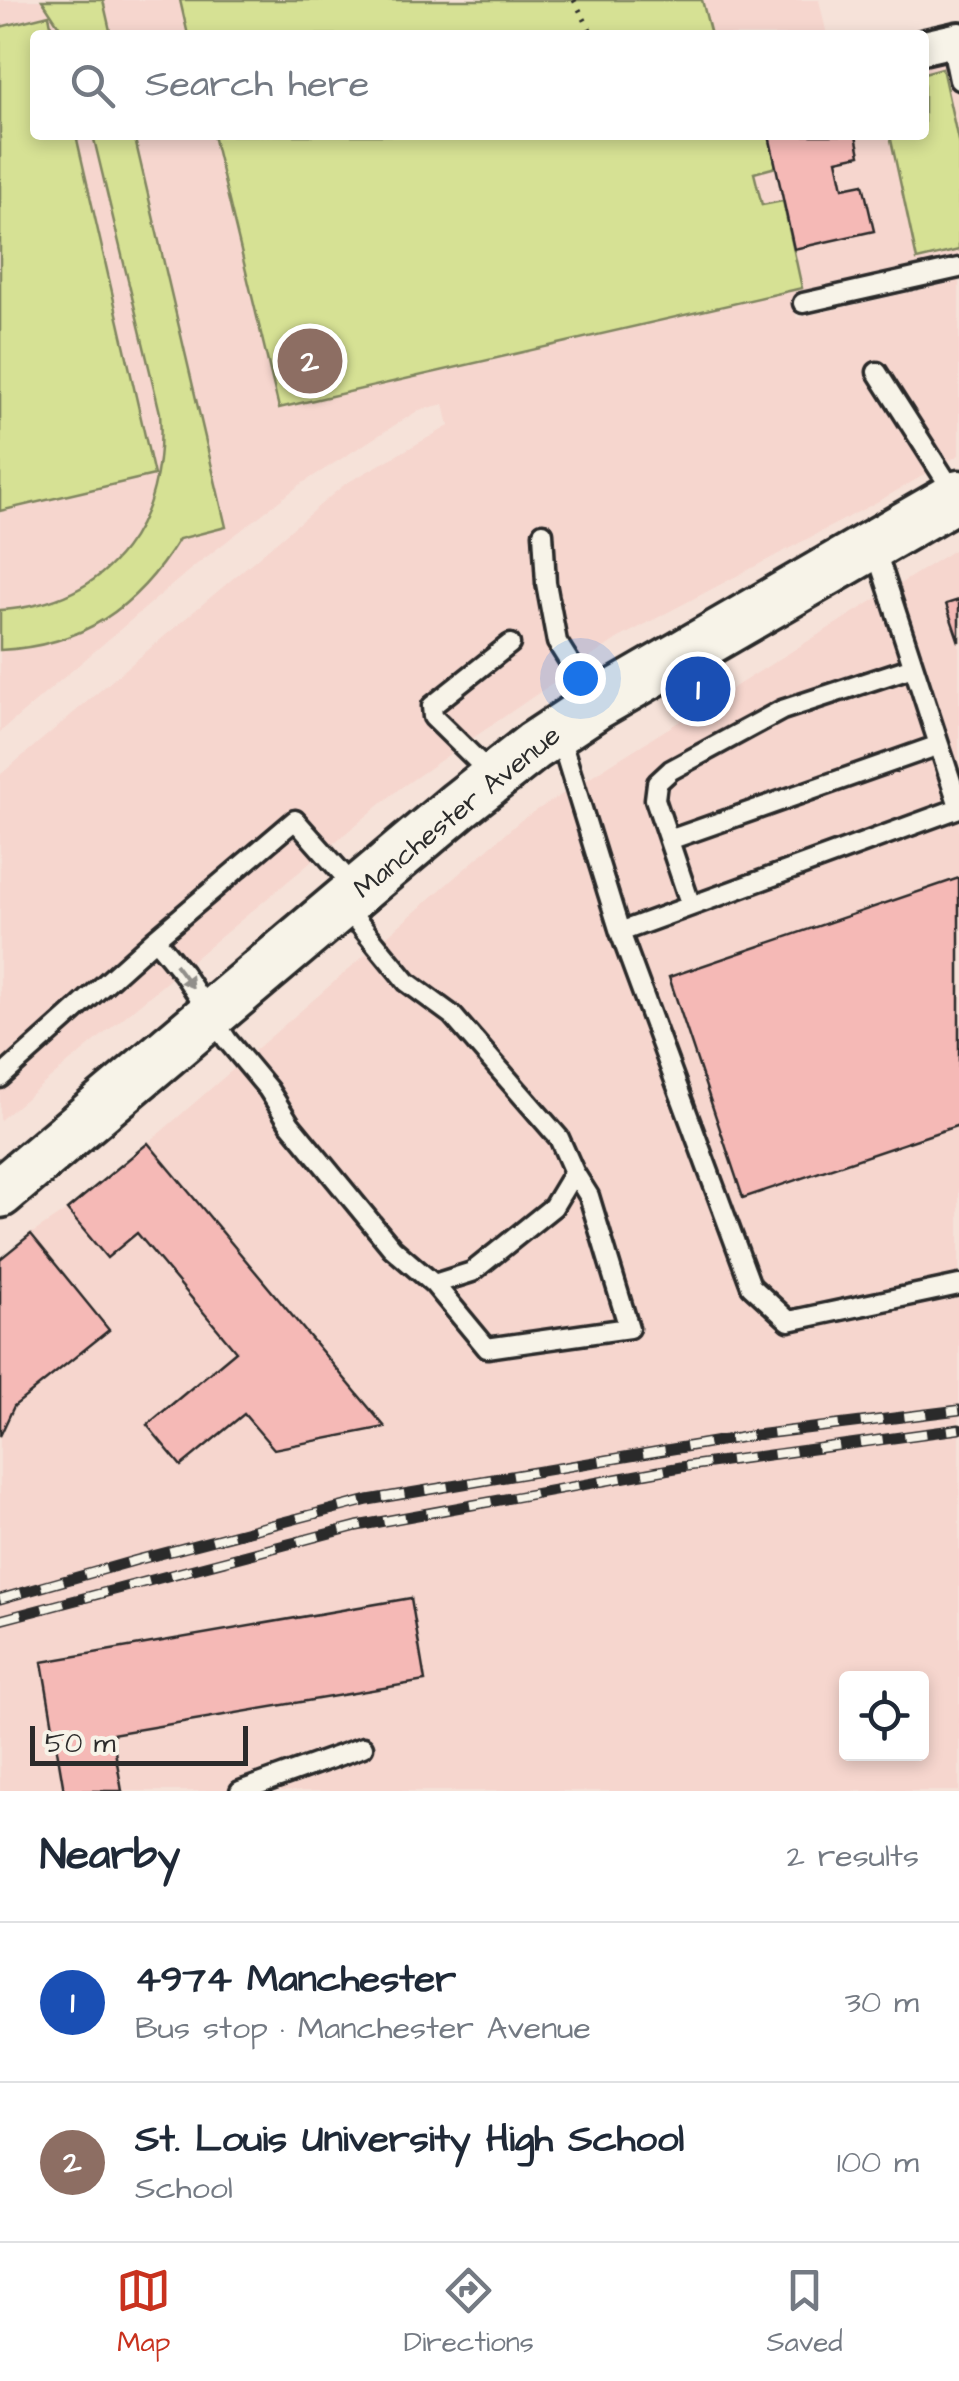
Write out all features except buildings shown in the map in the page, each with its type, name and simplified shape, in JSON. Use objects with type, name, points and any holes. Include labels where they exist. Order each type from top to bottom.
[{"type":"main road","name":"Manchester Avenue","points":[[4,1182],[493,777],[577,718],[958,496]]},
{"type":"lane","points":[[944,42],[959,80]]},
{"type":"lane","points":[[803,304],[959,268]]},
{"type":"lane","points":[[877,372],[958,496]]},
{"type":"lane","points":[[543,534],[546,584],[620,932],[751,1286],[789,1321],[959,1285]]},
{"type":"lane","points":[[620,932],[959,807],[874,544]]},
{"type":"lane","points":[[493,777],[433,718],[432,706],[510,644]]},
{"type":"lane","points":[[692,906],[655,800],[658,782],[672,770],[782,710],[913,667]]},
{"type":"lane","points":[[669,840],[939,745]]},
{"type":"lane","points":[[0,1078],[155,939],[295,820],[407,982],[452,1015],[559,1138],[590,1196],[630,1328],[487,1348],[434,1284],[381,1234],[290,1124],[268,1088],[155,939]]},
{"type":"lane","points":[[434,1284],[472,1272],[553,1208],[574,1172]]},
{"type":"lane","points":[[240,1791],[362,1746]]},
{"type":"path","points":[[574,0],[591,30]]},
{"type":"shaded area","points":[[0,0],[819,0],[826,30],[30,30],[30,140],[929,140],[929,65],[959,58],[959,261],[792,298],[797,318],[959,281],[959,455],[617,639],[399,789],[0,1120],[0,775],[345,484],[449,426],[444,404],[419,410],[301,484],[192,568],[0,732]]},
{"type":"shaded area","points":[[959,547],[959,1791],[0,1791],[0,1262],[148,1143],[521,820]]},
{"type":"green space","points":[[42,0],[103,0],[110,30],[62,30]]},
{"type":"green space","points":[[180,0],[702,0],[710,30],[187,30]]},
{"type":"green space","points":[[49,15],[52,30],[30,30],[30,140],[77,140],[154,475],[0,511],[0,27]]},
{"type":"green space","points":[[942,68],[959,145],[959,250],[917,260],[891,140],[929,140],[929,72]]},
{"type":"green space","points":[[94,140],[135,140],[226,527],[179,539],[145,585],[126,603],[82,631],[57,641],[0,650],[0,610],[40,604],[74,591],[102,573],[125,549],[142,521],[154,488],[160,452],[160,413]]},
{"type":"green space","points":[[214,140],[770,140],[776,167],[754,173],[762,205],[783,201],[802,288],[279,408]]},
{"type":"railway","points":[[0,1599],[368,1500],[756,1435],[959,1410]]},
{"type":"railway","points":[[0,1620],[357,1526],[681,1467],[959,1429]]},
{"type":"place","name":"St. Louis University High School","points":[[310,361]]},
{"type":"place","name":"4974 Manchester","points":[[698,689]]}]
